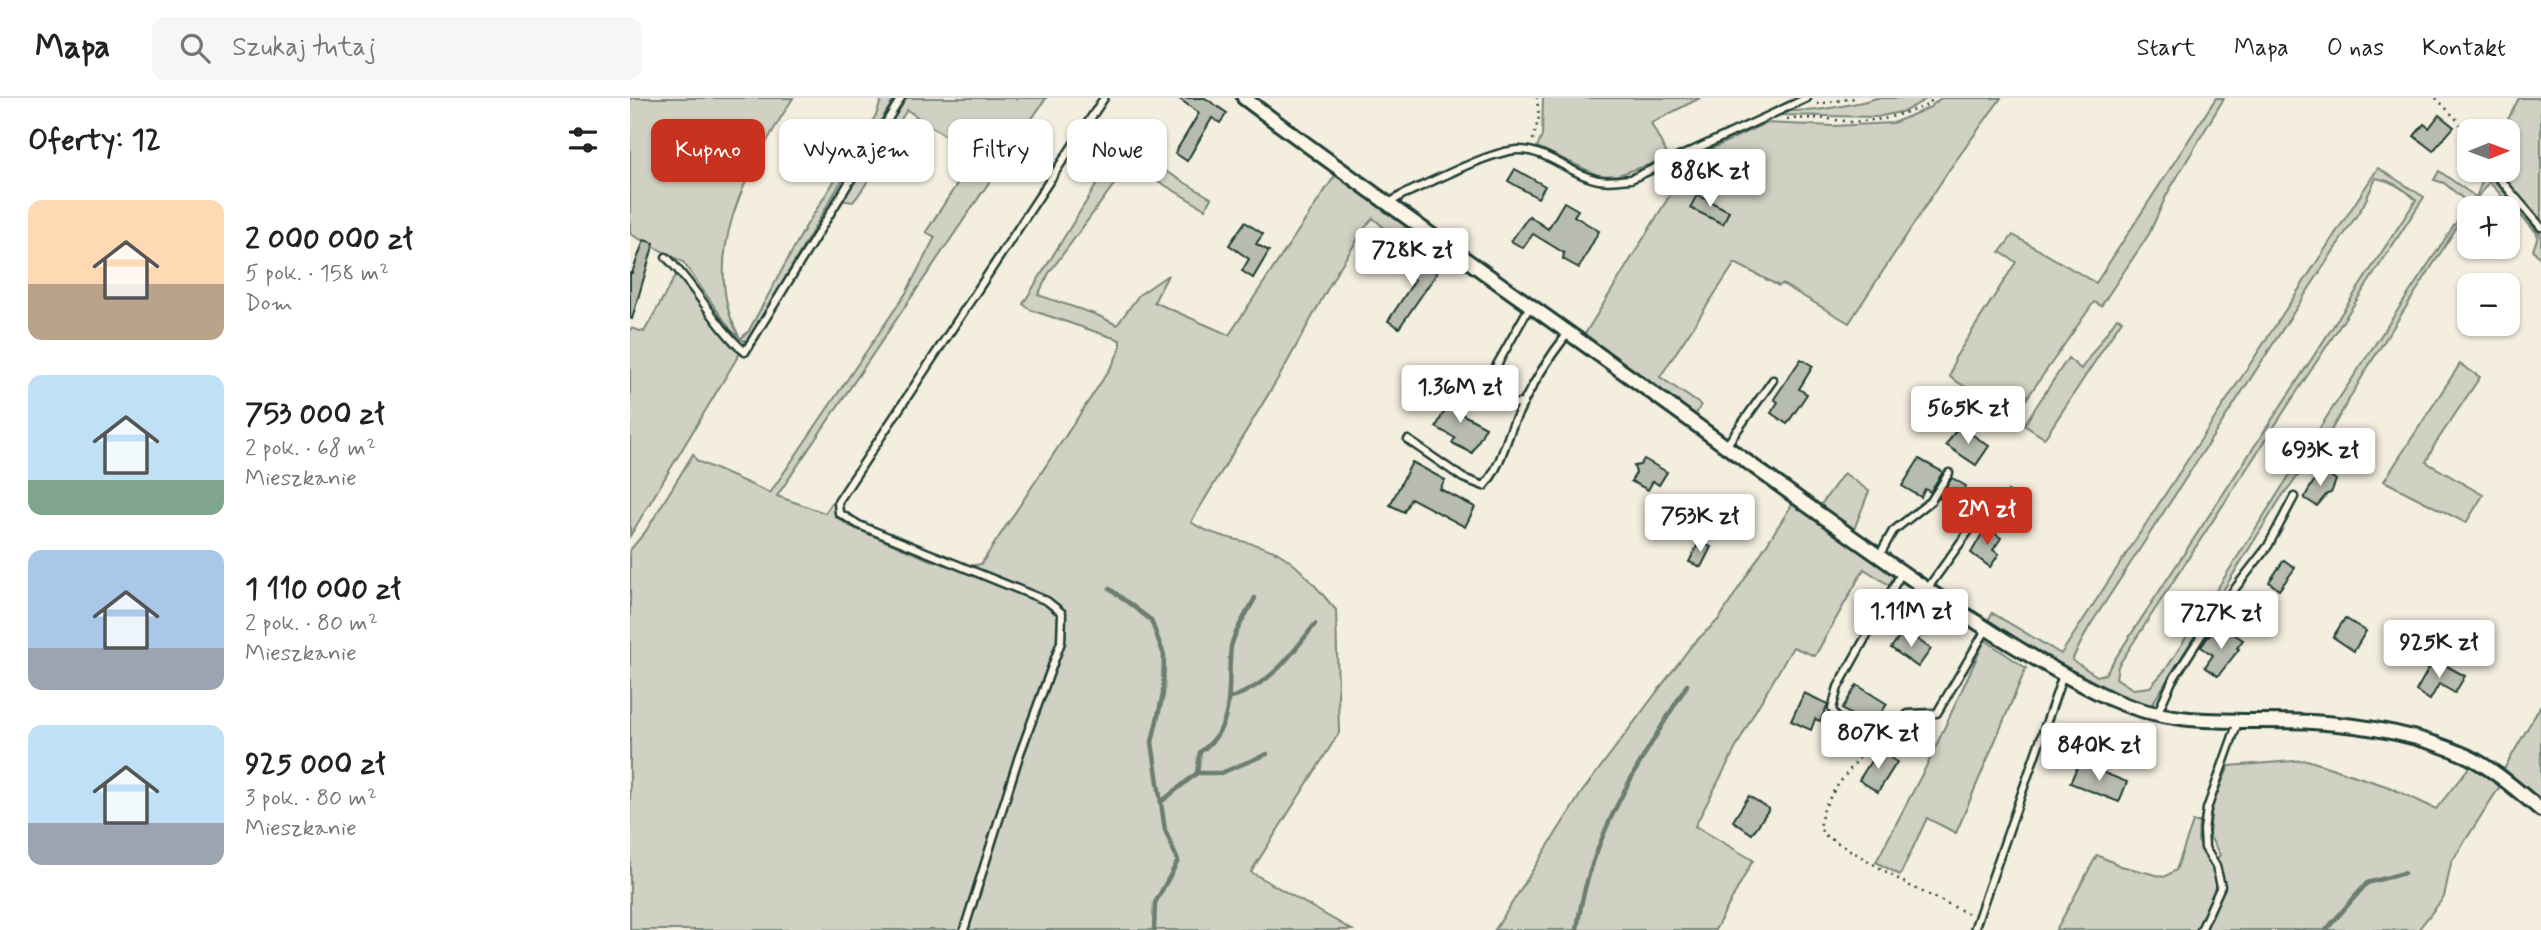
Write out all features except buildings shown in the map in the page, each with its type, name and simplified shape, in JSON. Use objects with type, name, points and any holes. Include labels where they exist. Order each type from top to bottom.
[{"type":"street","points":[[1244,98],[1387,205],[1570,332],[1879,556],[1986,630],[2063,675],[2115,701],[2157,715],[2196,722],[2312,722],[2375,730],[2429,743],[2471,758],[2541,810]]},
{"type":"lane","points":[[666,257],[688,279],[735,343],[745,352],[901,98]]},
{"type":"lane","points":[[964,930],[1019,756],[1061,642],[1062,613],[1047,601],[859,525],[839,513],[838,502],[1104,98]]},
{"type":"lane","points":[[1387,205],[1402,195],[1494,156],[1524,150],[1547,157],[1589,178],[1607,181],[1631,179],[1807,98]]},
{"type":"lane","points":[[2502,182],[2541,228]]},
{"type":"lane","points":[[1524,402],[1507,404],[1496,390],[1493,372],[1530,306]]},
{"type":"lane","points":[[1408,440],[1463,478],[1484,485],[1492,477],[1524,402],[1544,365],[1570,332]]},
{"type":"lane","points":[[1726,446],[1773,380]]},
{"type":"lane","points":[[1879,556],[1893,531],[1931,501],[1950,473]]},
{"type":"lane","points":[[2157,715],[2172,681],[2213,617],[2268,546],[2294,497]]},
{"type":"lane","points":[[1927,589],[1979,517],[1997,514]]},
{"type":"lane","points":[[1902,572],[1838,687],[1832,709],[1842,729],[1860,740],[1880,740],[1908,714],[1937,713],[1986,630]]},
{"type":"lane","points":[[1974,930],[2063,675]]},
{"type":"lane","points":[[2201,930],[2221,886],[2216,866],[2205,848],[2207,809],[2238,722]]},
{"type":"path","points":[[1524,150],[1536,138],[1539,117],[1537,98]]},
{"type":"path","points":[[1789,107],[1855,98]]},
{"type":"path","points":[[1770,117],[1852,122],[1884,119],[1924,107],[1936,98]]},
{"type":"path","points":[[2436,98],[2457,120]]},
{"type":"path","points":[[1872,740],[1833,792],[1823,812],[1820,828],[1823,834],[1910,886],[1967,912],[1978,920]]},
{"type":"shaded area","points":[[630,98],[793,98],[765,144],[765,119],[651,119],[651,182],[746,182],[730,225],[725,252],[724,280],[729,312],[739,337],[731,330],[683,262],[630,234]]},
{"type":"shaded area","points":[[882,98],[895,98],[882,119],[873,119]]},
{"type":"shaded area","points":[[904,98],[1046,98],[1032,119],[948,119],[948,138],[934,128],[934,119],[920,119],[907,110],[902,119],[891,119]]},
{"type":"shaded area","points":[[1543,98],[1700,98],[1651,123],[1669,158],[1618,175],[1600,176],[1537,147],[1542,136]]},
{"type":"shaded area","points":[[1877,98],[1928,98],[1905,111],[1877,117],[1780,115],[1794,111],[1812,111]]},
{"type":"shaded area","points":[[1941,98],[2001,98],[1949,170],[1849,323],[1782,284],[1779,286],[1735,263],[1660,377],[1701,405],[1695,416],[1585,334],[1684,172],[1676,166],[1765,123],[1833,126],[1893,123],[1929,108]]},
{"type":"shaded area","points":[[2216,98],[2224,98],[2167,194],[2149,234],[2101,306],[2094,302],[2013,418],[1950,377],[1955,358],[2016,262],[2000,252],[2013,235],[2096,283]]},
{"type":"shaded area","points":[[2519,98],[2541,98],[2541,220],[2508,182],[2520,182],[2520,119],[2508,119]]},
{"type":"shaded area","points":[[2378,168],[2424,197],[2118,666],[2116,678],[2133,689],[2150,687],[2166,669],[2328,415],[2457,221],[2457,227],[2366,370],[2322,446],[2282,496],[2151,706],[2080,681],[1987,623],[1992,613],[2061,654]],"holes":[[[2376,178],[2398,186],[2416,200],[2105,674],[2097,676],[2072,660],[2089,627],[2364,204]]]},
{"type":"shaded area","points":[[2439,171],[2475,196],[2460,196],[2444,183],[2434,180]]},
{"type":"shaded area","points":[[1167,172],[1211,198],[1205,209],[1160,182],[1167,182]]},
{"type":"shaded area","points":[[1336,174],[1406,225],[1397,239],[1373,218],[1367,225],[1191,522],[1212,532],[1278,553],[1302,572],[1336,610],[1339,733],[1251,872],[1352,930],[630,930],[630,550],[646,531],[693,454],[697,461],[770,493],[906,293],[935,237],[926,232],[958,182],[989,182],[777,496],[825,513],[834,500],[836,517],[850,526],[932,561],[938,552],[969,566],[981,564],[1113,364],[1120,349],[1120,340],[1031,310],[1023,304],[1098,182],[1116,182],[1049,273],[1038,295],[1097,315],[1117,325],[1139,295],[1168,275],[1154,302],[1229,335]]},
{"type":"shaded area","points":[[834,182],[841,182],[750,338],[744,341],[741,338],[748,332],[806,226]]},
{"type":"shaded area","points":[[851,182],[867,182],[853,202],[840,200]]},
{"type":"shaded area","points":[[2482,182],[2489,182],[2478,196],[2476,196]]},
{"type":"shaded area","points":[[2489,182],[2495,182],[2507,196],[2502,196]]},
{"type":"shaded area","points":[[2520,211],[2541,235],[2541,259],[2533,250],[2538,236],[2520,215]]},
{"type":"shaded area","points":[[677,273],[730,344],[740,353],[630,536],[630,328],[644,332]]},
{"type":"shaded area","points":[[2117,318],[2122,320],[2046,436],[2044,438],[2024,425],[2068,358],[2081,369]]},
{"type":"shaded area","points":[[2460,364],[2480,377],[2426,462],[2483,495],[2466,523],[2384,481]]},
{"type":"shaded area","points":[[1844,473],[1869,491],[1853,532],[1820,506]]},
{"type":"shaded area","points":[[1793,503],[1892,573],[1893,579],[1889,585],[1864,569],[1815,656],[1793,647],[1753,715],[1695,826],[1753,860],[1715,930],[1495,930],[1582,792],[1692,645],[1719,619]]},
{"type":"shaded area","points":[[1985,640],[2026,668],[1956,833],[1927,818],[1900,875],[1876,862],[1929,761]]},
{"type":"shaded area","points":[[2541,705],[2541,801],[2504,769]]},
{"type":"shaded area","points":[[2307,760],[2389,787],[2436,809],[2470,766],[2500,786],[2451,863],[2444,897],[2418,930],[2056,930],[2097,855],[2121,866],[2164,877],[2176,870],[2193,822],[2199,822],[2198,841],[2211,865],[2220,855],[2209,835],[2212,805],[2229,766]]},
{"type":"waterway","points":[[1110,589],[1151,620],[1164,655],[1163,694],[1152,742],[1165,830],[1178,861],[1155,903],[1154,930]]},
{"type":"waterway","points":[[1161,802],[1197,773],[1200,752],[1220,730],[1228,704],[1231,647],[1255,598]]},
{"type":"waterway","points":[[1231,698],[1269,677],[1315,624]]},
{"type":"waterway","points":[[1577,930],[1592,864],[1604,833],[1634,772],[1687,685]]},
{"type":"waterway","points":[[1197,773],[1221,773],[1267,754]]},
{"type":"waterway","points":[[2326,930],[2367,883],[2404,873]]}]
